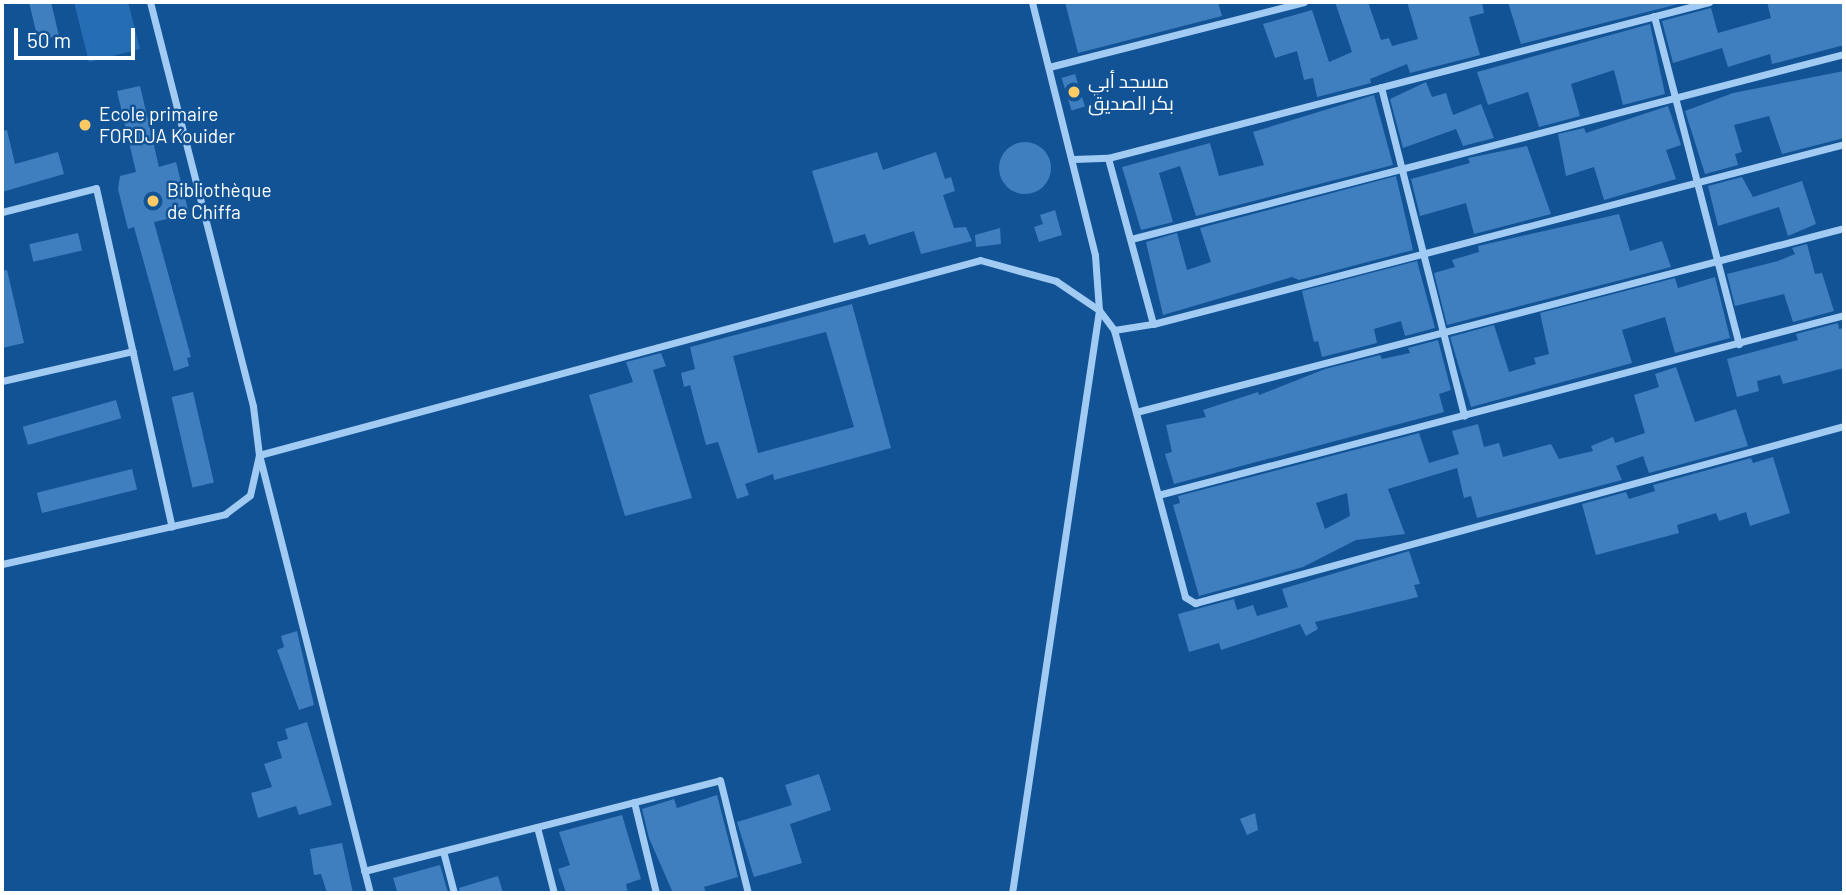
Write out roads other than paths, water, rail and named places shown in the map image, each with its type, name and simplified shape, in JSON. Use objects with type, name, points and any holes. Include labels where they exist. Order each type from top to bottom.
[{"type":"street","points":[[150,2],[253,406],[258,455],[370,893]]},
{"type":"street","points":[[1012,893],[1099,310],[1095,255],[1032,2]]},
{"type":"street","points":[[1049,67],[1304,2]]},
{"type":"street","points":[[1073,159],[1108,158],[1709,2]]},
{"type":"street","points":[[1654,16],[1739,344]]},
{"type":"street","points":[[1131,239],[1844,54]]},
{"type":"street","points":[[1381,87],[1464,416]]},
{"type":"street","points":[[1114,330],[1153,324],[1844,144]]},
{"type":"street","points":[[1108,158],[1153,324]]},
{"type":"street","points":[[2,212],[96,188],[173,527]]},
{"type":"street","points":[[1136,412],[1844,228]]},
{"type":"street","points":[[258,455],[980,260],[1056,281],[1099,310],[1114,330],[1185,597],[1195,603],[1844,426]]},
{"type":"street","points":[[1158,495],[1844,315]]},
{"type":"street","points":[[2,381],[134,351]]},
{"type":"street","points":[[2,564],[225,514],[250,495],[258,455]]},
{"type":"street","points":[[364,871],[720,780],[748,893]]},
{"type":"street","points":[[634,802],[656,893]]},
{"type":"street","points":[[537,827],[554,893]]},
{"type":"street","points":[[443,851],[454,893]]},
{"type":"place","name":"مسجد أبي بكر الصديق","points":[[1074,92]]},
{"type":"place","name":"Ecole primaire FORDJA Kouider","points":[[85,125]]},
{"type":"place","name":"Bibliothèque de Chiffa","points":[[153,201]]}]
